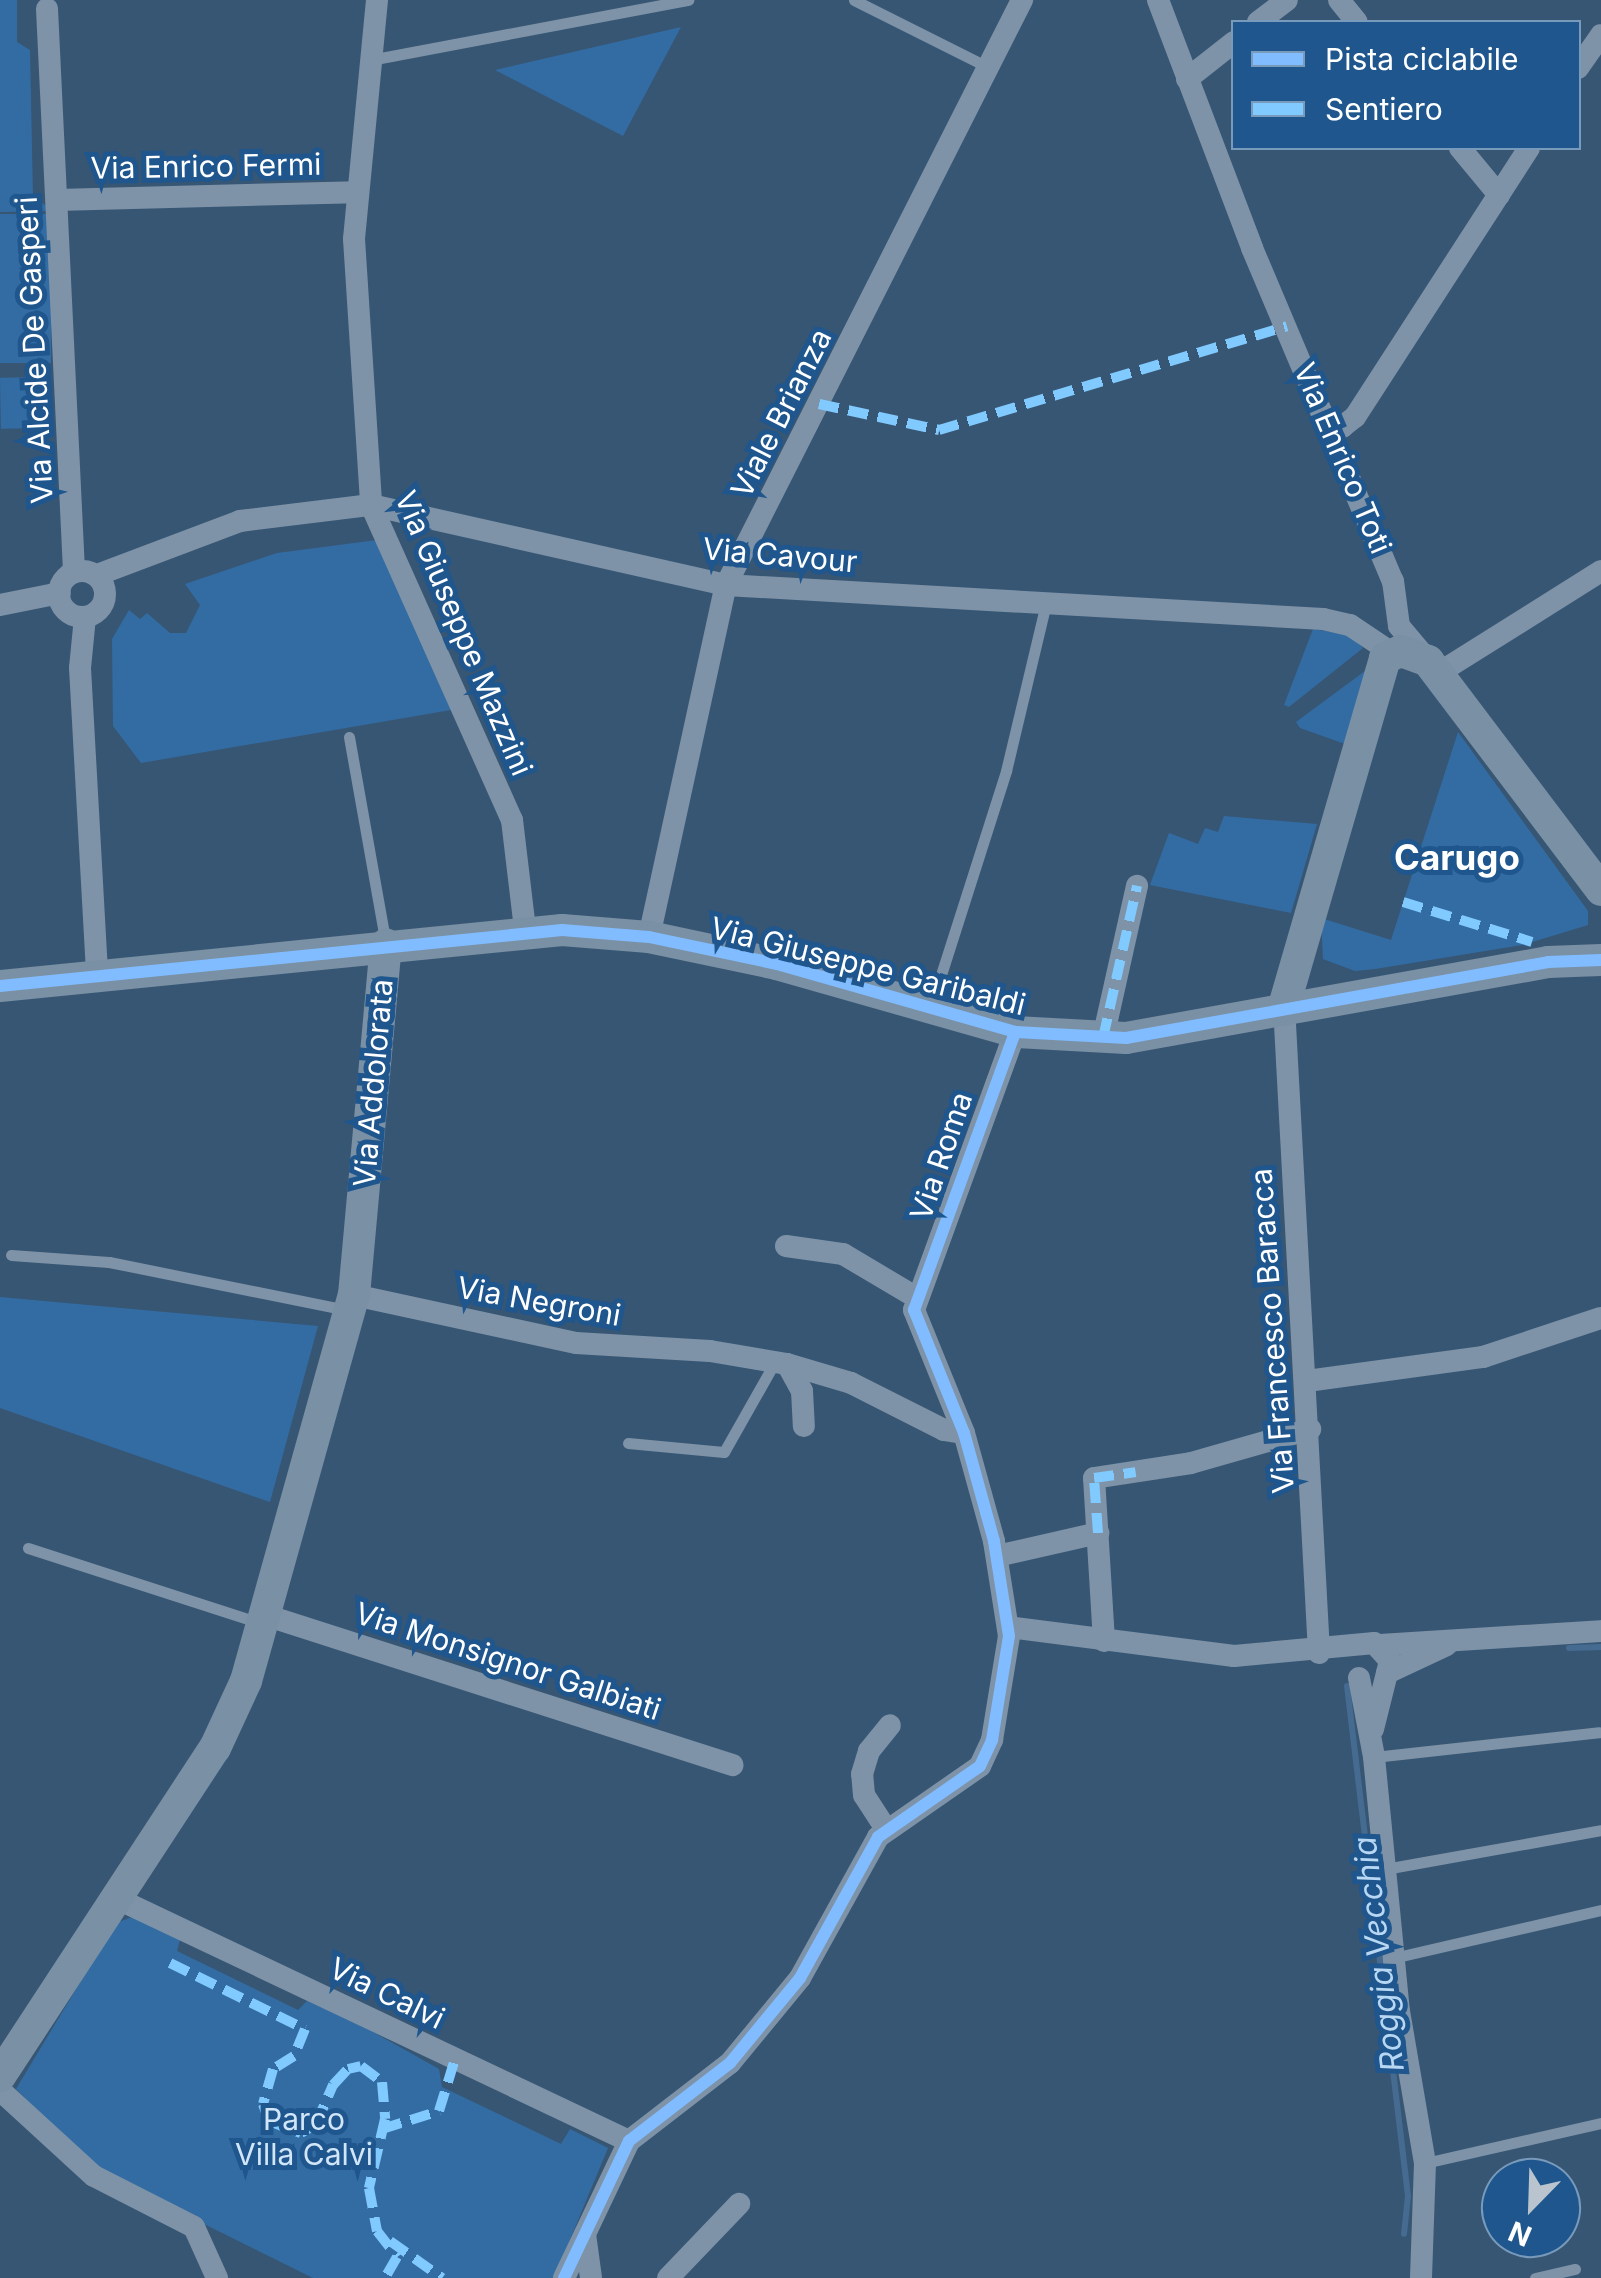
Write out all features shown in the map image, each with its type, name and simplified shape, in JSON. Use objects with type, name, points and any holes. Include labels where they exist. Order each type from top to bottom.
[{"type":"street","name":"Via Giuseppe Mazzini","points":[[377,0],[356,192],[371,504],[512,820],[525,929]]},
{"type":"street","name":"Viale Brianza","points":[[649,937],[726,585],[1022,0]]},
{"type":"street","name":"Via Enrico Toti","points":[[1158,0],[1186,79],[1330,422],[1396,598],[1398,626],[1432,667]]},
{"type":"street","points":[[1261,20],[1286,0]]},
{"type":"street","points":[[1339,0],[1356,20]]},
{"type":"street","name":"Via Alcide De Gasperi","points":[[47,10],[57,200],[92,574]]},
{"type":"street","points":[[1581,64],[1601,35]]},
{"type":"street","points":[[1186,79],[1231,44]]},
{"type":"street","points":[[1462,150],[1499,195]]},
{"type":"street","points":[[1330,422],[1342,426],[1355,417],[1528,150]]},
{"type":"street","name":"Via Enrico Fermi","points":[[57,200],[356,192]]},
{"type":"street","name":"Via Cavour","points":[[92,574],[240,521],[371,504],[726,585],[1324,620],[1350,626],[1386,654]]},
{"type":"street","points":[[1432,667],[1601,571]]},
{"type":"street","points":[[92,574],[68,608],[86,766],[97,976]]},
{"type":"street","points":[[0,605],[100,608],[92,574]]},
{"type":"street","points":[[1284,1006],[1386,654],[1396,598]]},
{"type":"street","points":[[1386,654],[1411,651],[1432,667],[1601,890]]},
{"type":"street","points":[[1103,1038],[1137,886]]},
{"type":"street","name":"Via Giuseppe Garibaldi","points":[[0,986],[525,929],[649,937],[931,1007],[1015,1032],[1103,1038],[1146,1036],[1284,1006],[1548,962],[1601,960]]},
{"type":"street","points":[[1304,929],[1319,970],[1362,994]]},
{"type":"street","name":"Via Addolorata","points":[[0,2076],[120,1900],[232,1716],[264,1620],[352,1302],[386,944]]},
{"type":"street","name":"Via Francesco Baracca","points":[[1284,1006],[1310,1429],[1319,1653]]},
{"type":"street","name":"Via Roma","points":[[917,1298],[1015,1032]]},
{"type":"street","points":[[564,2278],[629,2141],[720,2071],[760,2029],[824,1942],[886,1828],[980,1766],[992,1740],[1008,1627],[997,1556],[964,1433],[914,1318],[917,1298],[843,1254],[786,1246]]},
{"type":"street","name":"Via Negroni","points":[[352,1302],[576,1343],[781,1363],[964,1433]]},
{"type":"street","points":[[1307,1381],[1483,1357],[1601,1318]]},
{"type":"street","points":[[781,1363],[802,1391],[804,1426]]},
{"type":"street","points":[[1104,1641],[1094,1478],[1136,1472],[1310,1429]]},
{"type":"street","points":[[997,1556],[1098,1533]]},
{"type":"street","name":"Via Monsignor Galbiati","points":[[264,1620],[733,1765]]},
{"type":"street","points":[[1008,1627],[1234,1656],[1601,1631]]},
{"type":"street","points":[[1319,1653],[1356,1676],[1385,1676],[1456,1642]]},
{"type":"street","points":[[1371,1646],[1352,1655],[1372,1747],[1393,1958],[1426,2163],[1421,2278]]},
{"type":"street","points":[[1371,1646],[1390,1661],[1372,1747]]},
{"type":"street","points":[[886,1828],[864,1794],[862,1774],[869,1751],[890,1725]]},
{"type":"street","name":"Via Calvi","points":[[120,1900],[629,2141]]},
{"type":"street","points":[[0,2090],[94,2176],[184,2218],[201,2237],[217,2278]]},
{"type":"street","points":[[668,2278],[739,2204]]},
{"type":"street","points":[[585,2234],[592,2278]]},
{"type":"lane","points":[[370,60],[688,0]]},
{"type":"lane","points":[[854,0],[990,68]]},
{"type":"lane","points":[[931,1007],[1006,772],[1046,603]]},
{"type":"lane","name":"Via Addolorata","points":[[349,737],[386,944]]},
{"type":"lane","points":[[10,1255],[110,1262],[352,1302]]},
{"type":"lane","points":[[628,1443],[718,1454],[781,1363]]},
{"type":"lane","points":[[28,1548],[264,1620]]},
{"type":"lane","points":[[1372,1747],[1598,1732]]},
{"type":"lane","points":[[1385,1869],[1601,1830]]},
{"type":"lane","points":[[1393,1958],[1601,1910]]},
{"type":"lane","points":[[1426,2163],[1601,2123]]},
{"type":"lane","points":[[1535,2278],[1575,2269]]},
{"type":"green space","points":[[0,0],[17,0],[17,42],[30,50],[33,197],[54,211],[0,212]]},
{"type":"green space","points":[[681,27],[623,136],[495,70]]},
{"type":"green space","points":[[0,214],[51,214],[51,363],[0,363]]},
{"type":"green space","points":[[45,377],[46,428],[1,429],[0,378]]},
{"type":"green space","points":[[377,540],[451,710],[141,763],[113,726],[112,639],[129,610],[140,619],[147,613],[170,633],[186,633],[200,605],[185,584],[277,553]]},
{"type":"green space","points":[[1313,629],[1350,635],[1363,648],[1289,707],[1284,705]]},
{"type":"green space","points":[[1373,665],[1348,745],[1300,728],[1296,722]]},
{"type":"green space","points":[[1458,732],[1588,911],[1588,925],[1522,945],[1375,969],[1355,971],[1323,959],[1321,918],[1391,940]]},
{"type":"green space","points":[[1224,816],[1317,824],[1291,913],[1150,885],[1169,833],[1198,844],[1205,828],[1218,832]]},
{"type":"green space","points":[[0,1297],[318,1326],[270,1502],[0,1408]]},
{"type":"green space","name":"Parco Villa Calvi","points":[[132,1917],[180,1939],[177,1951],[298,2010],[307,2001],[357,2023],[439,2069],[442,2087],[561,2144],[570,2129],[608,2148],[554,2278],[313,2278],[97,2171],[16,2089],[105,1941],[119,1922]]},
{"type":"waterway","name":"Roggia Vecchia","points":[[1569,1648],[1601,1647]]},
{"type":"waterway","name":"Roggia Vecchia","points":[[1347,1686],[1408,2196],[1404,2234]]},
{"type":"marked path","points":[[819,404],[939,430],[1287,326]]},
{"type":"marked path","points":[[1103,1038],[1137,886]]},
{"type":"marked path","points":[[1403,902],[1532,942]]},
{"type":"marked path","points":[[1098,1533],[1094,1478],[1136,1472]]},
{"type":"marked path","points":[[170,1963],[305,2029],[294,2056],[273,2069],[263,2104],[269,2121],[301,2133],[316,2124],[333,2085],[348,2069],[361,2066],[382,2082],[385,2119],[369,2188],[377,2231],[397,2257],[385,2278]]},
{"type":"marked path","points":[[382,2129],[439,2111],[455,2059]]},
{"type":"marked path","points":[[390,2241],[442,2278]]},
{"type":"cycle path","points":[[0,986],[562,930],[649,937],[777,964],[1015,1032],[1126,1038],[1548,962],[1601,960]]},
{"type":"cycle path","points":[[564,2278],[629,2141],[730,2063],[800,1978],[878,1837],[980,1766],[992,1740],[1009,1636],[994,1541],[964,1433],[914,1310],[1015,1032]]},
{"type":"district","name":"Carugo","points":[[1457,857]]}]
